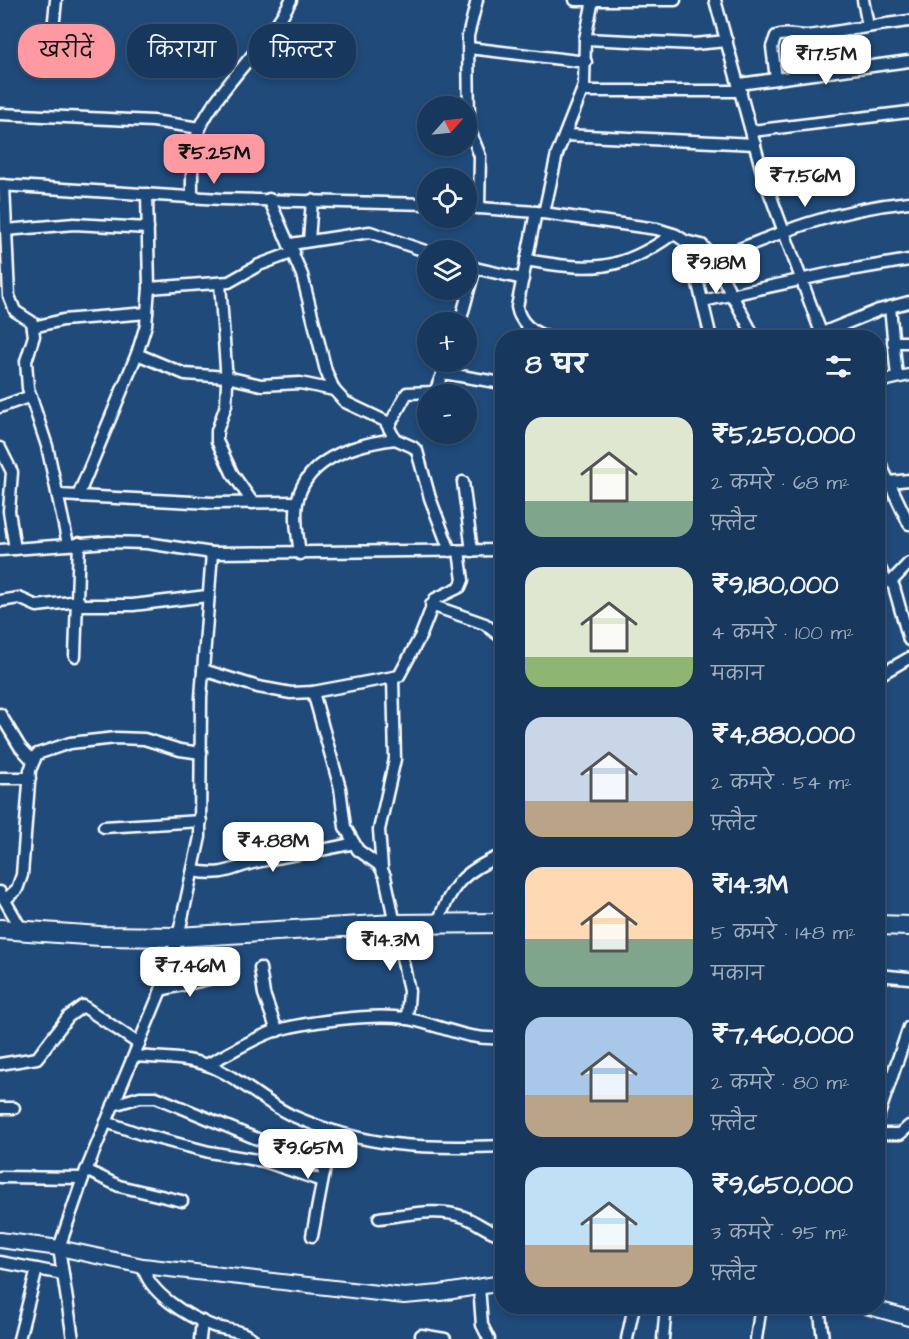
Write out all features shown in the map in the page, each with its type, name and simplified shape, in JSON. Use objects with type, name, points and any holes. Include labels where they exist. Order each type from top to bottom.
[{"type":"main road","points":[[0,929],[100,936],[178,937],[394,924],[495,922]]},
{"type":"main road","points":[[885,925],[909,927]]},
{"type":"street","points":[[54,24],[56,0]]},
{"type":"street","points":[[192,198],[194,153],[200,128],[214,105],[278,22],[291,0]]},
{"type":"street","points":[[477,0],[469,26],[469,128],[480,156],[479,208],[635,225],[673,234],[685,241],[702,245],[713,260],[751,330]]},
{"type":"street","points":[[575,0],[675,0]]},
{"type":"street","points":[[529,330],[518,312],[526,260],[554,165],[583,91],[586,62],[585,39],[593,0]]},
{"type":"street","points":[[715,0],[755,144],[783,230],[821,330]]},
{"type":"street","points":[[863,0],[868,26]]},
{"type":"street","points":[[776,79],[772,47],[776,36],[782,34],[805,36],[909,21]]},
{"type":"street","points":[[585,39],[694,44],[727,41]]},
{"type":"street","points":[[469,48],[586,62]]},
{"type":"street","points":[[583,91],[740,87],[776,79],[909,61]]},
{"type":"street","points":[[752,131],[909,112]]},
{"type":"street","points":[[0,114],[153,121],[200,128]]},
{"type":"street","points":[[565,135],[755,144]]},
{"type":"street","points":[[75,656],[79,603],[74,543],[58,495],[43,431],[31,396],[26,360],[34,336],[32,322],[15,311],[11,304],[4,274],[6,230],[2,185],[192,198],[417,204]]},
{"type":"street","points":[[78,496],[137,354],[147,313],[149,288],[147,194]]},
{"type":"street","points":[[269,199],[292,248],[306,286],[326,371],[334,390],[345,402],[380,417],[389,426],[395,440]]},
{"type":"street","points":[[309,241],[312,200]]},
{"type":"street","points":[[713,260],[783,230],[840,212],[909,202]]},
{"type":"street","points":[[6,230],[82,224],[148,228]]},
{"type":"street","points":[[149,288],[220,284],[236,279],[309,241],[370,232],[417,248]]},
{"type":"street","points":[[526,260],[571,268],[605,266],[636,257],[673,234]]},
{"type":"street","points":[[685,241],[690,250],[709,330]]},
{"type":"street","points":[[703,301],[909,260]]},
{"type":"street","points":[[477,268],[523,279]]},
{"type":"street","points":[[220,284],[227,377],[226,405],[217,431],[218,441],[232,473],[253,503]]},
{"type":"street","points":[[835,330],[890,307],[909,302]]},
{"type":"street","points":[[890,307],[897,377]]},
{"type":"street","points":[[33,327],[63,321],[147,313]]},
{"type":"street","points":[[893,342],[909,342]]},
{"type":"street","points":[[137,354],[184,374],[227,377],[261,385],[300,383],[334,390]]},
{"type":"street","points":[[389,426],[397,407],[407,393],[435,392],[443,373],[495,382]]},
{"type":"street","points":[[885,380],[909,375]]},
{"type":"street","points":[[0,407],[31,396]]},
{"type":"street","points":[[203,670],[276,691],[313,692],[393,679],[399,676],[409,661],[435,599],[460,587],[463,580],[455,551],[430,498],[417,451],[395,440],[353,446],[316,469],[303,485],[297,502],[300,554]]},
{"type":"street","points":[[0,448],[12,472],[9,511],[15,549]]},
{"type":"street","points":[[885,474],[909,524]]},
{"type":"street","points":[[889,482],[909,480]]},
{"type":"street","points":[[463,482],[472,551]]},
{"type":"street","points":[[58,495],[212,503],[297,502]]},
{"type":"street","points":[[0,550],[74,543],[147,543],[212,553],[300,554],[495,550]]},
{"type":"street","points":[[73,1339],[59,1248],[85,1174],[140,1044],[160,990],[178,937],[194,871],[201,821],[203,670],[212,553]]},
{"type":"street","points":[[909,563],[885,581],[909,640]]},
{"type":"street","points":[[0,601],[19,598],[37,606],[79,603],[134,605],[207,596]]},
{"type":"street","points":[[431,605],[485,624],[495,632]]},
{"type":"street","points":[[885,672],[909,658]]},
{"type":"street","points":[[393,679],[395,759],[379,830],[382,870],[409,991],[407,1019]]},
{"type":"street","points":[[313,692],[340,788],[345,827],[354,843],[382,870]]},
{"type":"street","points":[[0,714],[20,747],[32,760]]},
{"type":"street","points":[[0,734],[13,732]]},
{"type":"street","points":[[22,930],[2,896],[17,889],[22,875],[32,760],[43,751],[70,743],[116,738],[144,739],[180,750],[201,753]]},
{"type":"street","points":[[0,778],[30,778]]},
{"type":"street","points":[[104,828],[201,821]]},
{"type":"street","points":[[194,871],[215,875],[265,860],[354,843]]},
{"type":"street","points":[[438,923],[445,902],[461,879],[495,859]]},
{"type":"street","points":[[260,968],[264,994],[277,1031]]},
{"type":"street","points":[[885,976],[909,978]]},
{"type":"street","points":[[160,990],[213,978]]},
{"type":"street","points":[[0,1064],[37,1058],[68,1017],[83,1006],[140,1044]]},
{"type":"street","points":[[207,1065],[277,1031],[296,1026],[380,1017],[407,1019],[480,1039],[495,1038]]},
{"type":"street","points":[[885,1097],[909,1027]]},
{"type":"street","points":[[135,1056],[207,1065],[267,1103],[359,1140],[443,1148],[495,1146]]},
{"type":"street","points":[[113,1105],[140,1097],[156,1097],[325,1167]]},
{"type":"street","points":[[0,1108],[14,1108]]},
{"type":"street","points":[[106,1122],[198,1149],[263,1161],[322,1181]]},
{"type":"street","points":[[885,1134],[900,1134],[909,1126]]},
{"type":"street","points":[[312,1236],[325,1167],[336,1132]]},
{"type":"street","points":[[0,1178],[85,1174],[119,1186],[182,1201]]},
{"type":"street","points":[[379,1218],[425,1213],[458,1215],[495,1233]]},
{"type":"street","points":[[0,1240],[59,1248],[143,1266],[404,1296],[441,1293],[495,1284]]},
{"type":"street","points":[[0,1262],[63,1274]]},
{"type":"street","points":[[143,1266],[154,1287],[173,1304],[202,1321],[245,1334],[253,1339]]},
{"type":"street","points":[[19,1339],[37,1269]]},
{"type":"street","points":[[479,1286],[482,1324],[489,1339]]},
{"type":"street","points":[[885,1311],[909,1318]]},
{"type":"street","points":[[627,1339],[632,1314]]},
{"type":"street","points":[[663,1339],[665,1314]]},
{"type":"street","points":[[756,1339],[759,1314]]},
{"type":"street","points":[[820,1314],[823,1339]]},
{"type":"street","points":[[200,1339],[202,1321]]},
{"type":"street","points":[[421,1335],[445,1339]]}]
